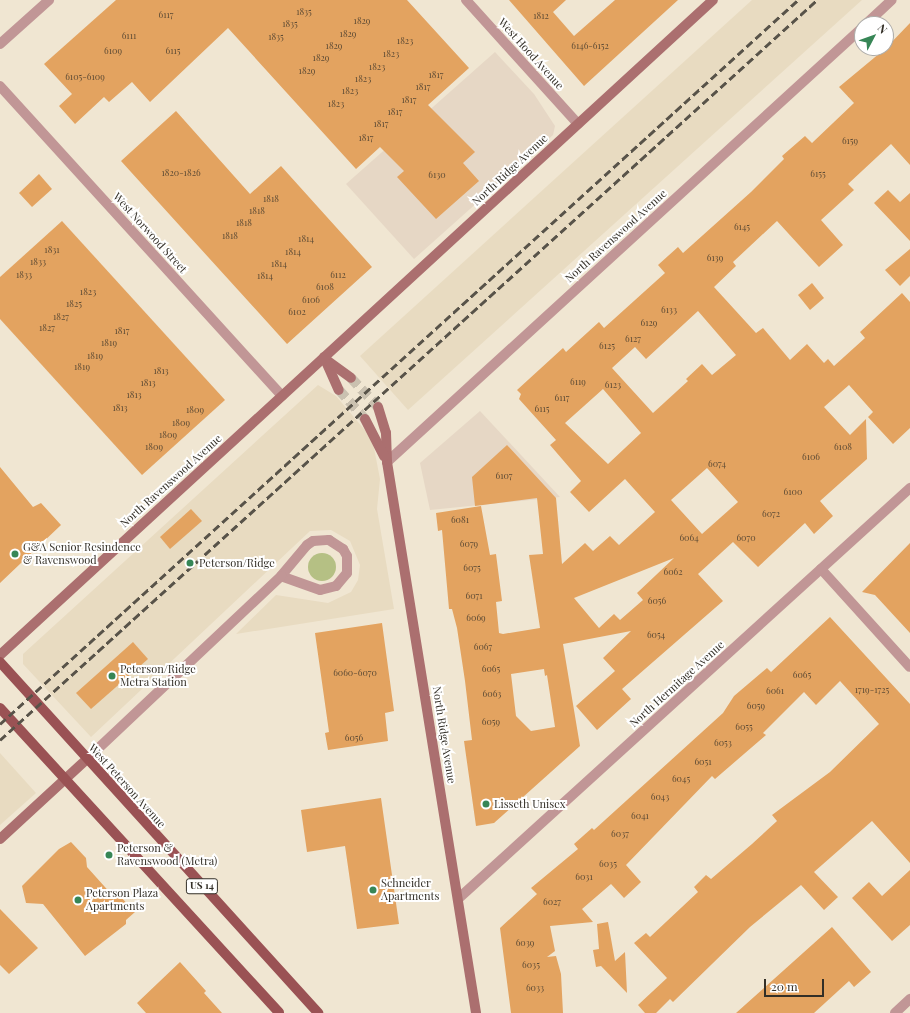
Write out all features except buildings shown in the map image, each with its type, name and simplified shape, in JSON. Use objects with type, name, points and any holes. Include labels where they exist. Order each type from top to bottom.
[{"type":"main road","name":"North Ridge Avenue","points":[[324,358],[713,0]]},
{"type":"main road","name":"North Ravenswood Avenue","points":[[0,655],[324,358]]},
{"type":"main road","points":[[324,358],[351,378]]},
{"type":"main road","points":[[324,358],[338,390]]},
{"type":"main road","name":"North Ridge Avenue","points":[[378,407],[386,433],[387,462],[459,898],[476,1013]]},
{"type":"main road","name":"North Ridge Avenue","points":[[365,418],[387,462]]},
{"type":"main road","name":"West Peterson Avenue","points":[[0,662],[318,1013]]},
{"type":"main road","name":"US 14","points":[[0,708],[279,1013]]},
{"type":"main road","points":[[0,839],[87,759]]},
{"type":"street","points":[[0,44],[49,0]]},
{"type":"street","name":"West Hood Avenue","points":[[466,0],[578,124]]},
{"type":"street","points":[[875,16],[892,0]]},
{"type":"street","name":"North Ravenswood Avenue","points":[[387,462],[854,35]]},
{"type":"street","name":"West Norwood Street","points":[[0,86],[282,396]]},
{"type":"street","name":"North Hermitage Avenue","points":[[459,898],[910,488]]},
{"type":"street","points":[[87,759],[281,576],[313,541],[329,540],[343,549],[347,556],[347,573],[340,583],[329,589],[320,590],[281,576]]},
{"type":"street","points":[[821,569],[910,667]]},
{"type":"street","points":[[895,1013],[910,999]]},
{"type":"shaded area","points":[[752,0],[862,0],[408,410],[360,356]]},
{"type":"shaded area","points":[[495,52],[534,94],[555,126],[553,135],[414,259],[346,184]]},
{"type":"shaded area","points":[[318,385],[336,396],[369,435],[374,448],[380,479],[377,509],[394,609],[236,634],[276,595],[328,603],[351,592],[358,580],[360,565],[350,541],[331,530],[310,531],[91,737],[23,664],[23,654]]},
{"type":"shaded area","points":[[480,411],[560,497],[430,510],[420,463]]},
{"type":"shaded area","points":[[0,753],[36,793],[0,825]]},
{"type":"green space","points":[[322,553],[332,557],[336,567],[332,577],[322,581],[312,577],[308,567],[312,557]]},
{"type":"tunnel","points":[[351,378],[378,407]]},
{"type":"tunnel","points":[[339,390],[365,419]]},
{"type":"railway","points":[[0,724],[798,0]]},
{"type":"railway","points":[[0,740],[817,0]]},
{"type":"place","name":"G&A Senior Resindence & Ravenswood","points":[[15,554]]},
{"type":"place","name":"Peterson/Ridge","points":[[190,563]]},
{"type":"place","name":"Peterson/Ridge Metra Station","points":[[112,676]]},
{"type":"place","name":"Lisseth Unisex","points":[[486,804]]},
{"type":"place","name":"Peterson & Ravenswood (Metra)","points":[[109,855]]},
{"type":"place","name":"Schneider Apartments","points":[[373,890]]},
{"type":"place","name":"Peterson Plaza Apartments","points":[[78,900]]}]
